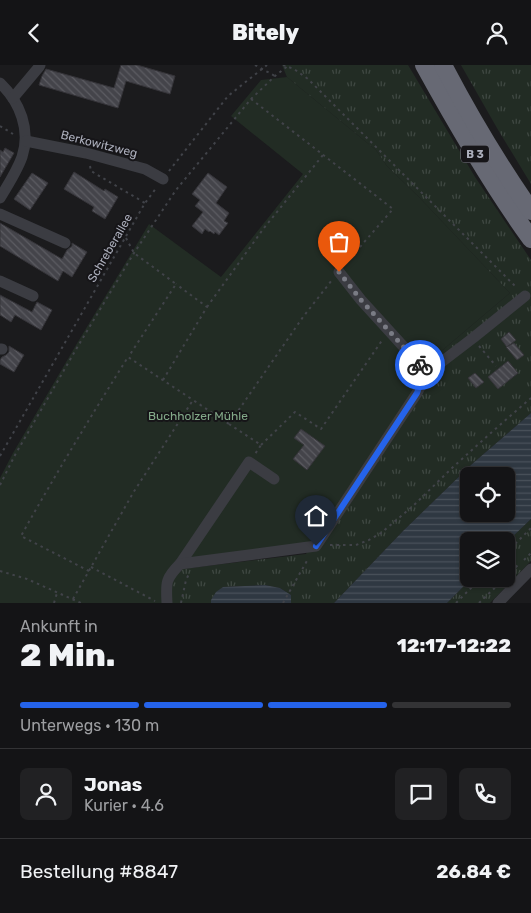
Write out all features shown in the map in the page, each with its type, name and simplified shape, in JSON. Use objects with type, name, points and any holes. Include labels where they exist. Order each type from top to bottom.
[{"type":"highway","name":"B 3","points":[[424,65],[469,144],[531,239]]},
{"type":"highway","name":"B 3","points":[[443,65],[483,136],[531,211]]},
{"type":"street","points":[[13,97],[40,65]]},
{"type":"street","points":[[0,83],[13,97],[21,113],[26,141],[22,158],[0,198]]},
{"type":"street","name":"Berkowitzweg","points":[[26,141],[86,153],[145,169],[163,179]]},
{"type":"street","points":[[0,215],[65,243]]},
{"type":"street","points":[[180,564],[316,546],[417,393],[421,385],[422,367],[361,300],[339,272]]},
{"type":"street","points":[[0,281],[33,296]]},
{"type":"street","points":[[422,377],[524,296]]},
{"type":"street","points":[[162,602],[169,575],[180,564],[249,462],[274,479]]},
{"type":"street","points":[[498,603],[531,569]]},
{"type":"path","points":[[255,65],[275,76]]},
{"type":"path","name":"Schreberallee","points":[[0,456],[145,203],[228,96],[267,65]]},
{"type":"path","points":[[283,65],[294,69],[308,79],[524,296]]},
{"type":"path","points":[[0,485],[15,455],[78,346],[134,253],[176,190],[251,99],[288,66]]},
{"type":"path","points":[[229,424],[303,317],[393,209],[251,99]]},
{"type":"path","points":[[86,153],[91,171],[145,203]]},
{"type":"path","points":[[163,380],[207,307],[264,228],[323,155]]},
{"type":"path","points":[[126,238],[134,253],[207,307]]},
{"type":"path","points":[[88,571],[21,536],[58,471],[128,357],[176,284]]},
{"type":"path","points":[[473,338],[496,366]]},
{"type":"path","points":[[249,462],[261,445],[295,412],[321,429],[383,339]]},
{"type":"path","points":[[128,357],[261,445]]},
{"type":"path","points":[[283,603],[316,546],[356,545],[381,533],[452,467],[531,398]]},
{"type":"path","points":[[73,599],[133,493],[193,400]]},
{"type":"path","points":[[515,544],[531,528]]},
{"type":"path","points":[[181,603],[186,580],[197,561]]},
{"type":"path","points":[[91,567],[162,602]]},
{"type":"path","points":[[0,571],[27,579],[81,603]]},
{"type":"path","points":[[456,603],[472,587]]},
{"type":"path","points":[[479,603],[496,587]]},
{"type":"path","points":[[54,603],[57,592]]},
{"type":"green space","points":[[282,65],[408,65],[475,177],[531,260],[531,413],[469,467],[460,467],[460,476],[403,531],[334,603],[291,603],[291,595],[280,588],[265,585],[223,587],[211,600],[211,603],[171,603],[171,584],[182,569],[306,554],[416,388],[418,371],[510,293],[387,166],[376,150],[287,77]]},
{"type":"green space","points":[[461,65],[531,65],[531,184],[497,128]]},
{"type":"green space","name":"Buchholzer Mühle","points":[[287,77],[376,150],[387,166],[510,293],[418,371],[416,388],[311,544],[178,561],[164,603],[0,603],[0,478],[76,345],[149,224],[221,277],[303,174],[231,116],[261,80]]},
{"type":"green space","points":[[531,519],[531,561],[515,577],[515,534]]},
{"type":"green space","points":[[463,587],[506,587],[490,603],[447,603]]},
{"type":"shaded area","points":[[531,413],[531,519],[515,534],[515,532],[460,532],[460,587],[463,587],[447,603],[334,603],[403,531],[460,476],[460,522],[515,522],[515,467],[469,467]]},
{"type":"shaded area","points":[[265,585],[280,588],[291,595],[291,603],[211,603],[216,592],[223,587]]},
{"type":"building","points":[[121,65],[137,65],[175,76],[170,94],[126,81],[118,108],[39,85],[46,69],[114,88]]},
{"type":"building","points":[[5,148],[14,153],[0,177],[0,150],[3,152]]},
{"type":"building","points":[[74,172],[104,191],[105,189],[118,197],[105,219],[92,211],[94,207],[64,189]]},
{"type":"building","points":[[32,173],[48,183],[30,210],[14,199]]},
{"type":"building","points":[[208,173],[227,187],[216,203],[229,213],[224,221],[228,223],[219,235],[205,229],[202,234],[192,226],[203,212],[195,206],[200,200],[192,194]]},
{"type":"building","points":[[0,223],[62,259],[67,250],[72,246],[72,243],[87,252],[72,277],[63,271],[58,281],[0,246]]},
{"type":"building","points":[[0,295],[32,312],[37,302],[52,310],[41,330],[15,315],[11,322],[0,315]]},
{"type":"building","points":[[509,332],[516,340],[507,347],[501,339]]},
{"type":"building","points":[[514,343],[524,355],[517,360],[506,347]]},
{"type":"building","points":[[9,346],[24,355],[14,372],[0,364],[2,357],[9,352]]},
{"type":"building","points":[[508,361],[518,373],[498,389],[488,377]]},
{"type":"building","points":[[475,373],[484,382],[476,388],[468,378]]},
{"type":"building","points":[[301,429],[325,446],[307,470],[293,459],[304,445],[294,438]]},
{"type":"way so far","points":[[339,272],[361,300],[420,365]]},
{"type":"route","points":[[316,546],[417,393],[422,377],[422,367],[420,365]]}]
